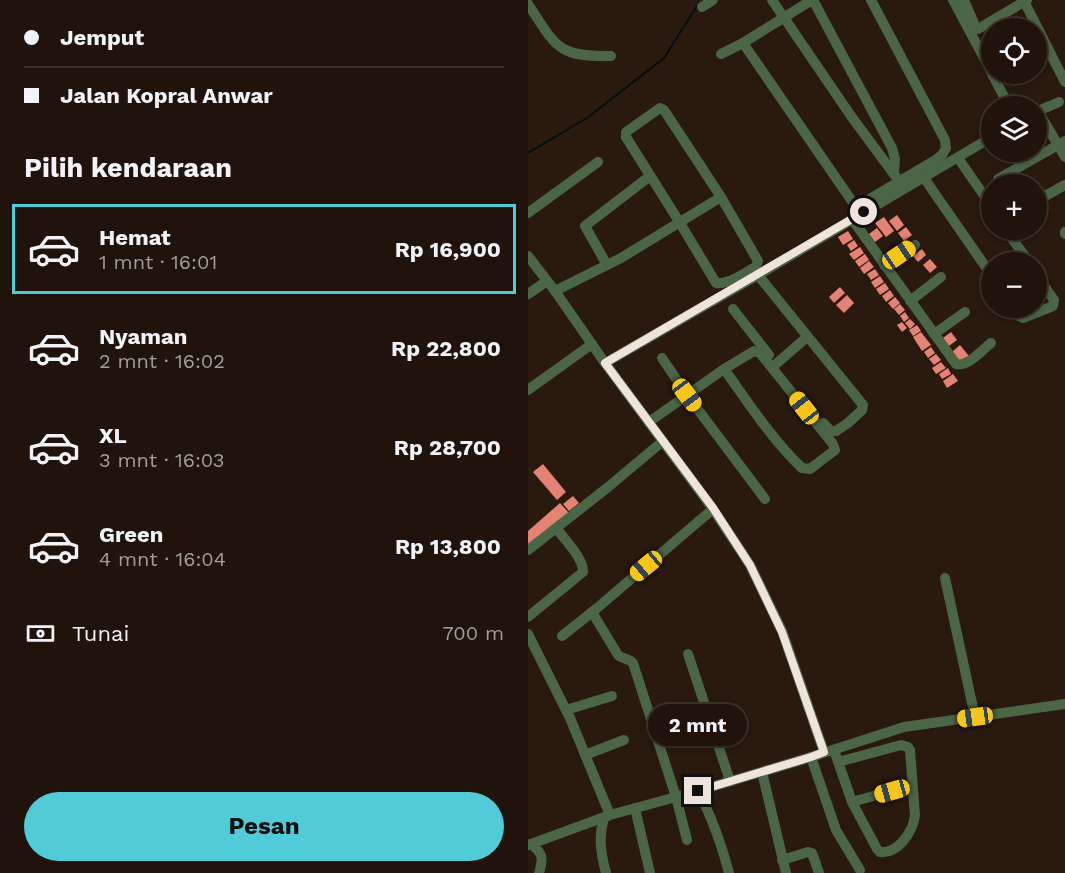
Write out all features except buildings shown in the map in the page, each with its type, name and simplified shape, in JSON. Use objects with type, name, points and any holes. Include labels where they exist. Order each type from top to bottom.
[{"type":"street","points":[[702,7],[713,0]]},
{"type":"street","points":[[772,0],[851,116],[896,177]]},
{"type":"street","points":[[721,54],[812,0],[894,153],[896,177]]},
{"type":"street","points":[[743,43],[856,207],[896,177],[937,159],[946,148],[945,140],[871,0]]},
{"type":"street","points":[[953,0],[981,52]]},
{"type":"street","points":[[964,0],[978,29],[1025,1],[1065,82]]},
{"type":"street","points":[[528,4],[553,41],[561,48],[586,56],[611,56]]},
{"type":"street","points":[[1047,107],[1059,102]]},
{"type":"street","points":[[851,116],[862,112],[869,104]]},
{"type":"street","points":[[661,108],[664,110],[721,197],[758,261],[756,267],[719,284],[716,283],[650,176],[626,137],[626,133],[661,108]]},
{"type":"street","points":[[1047,124],[1061,143],[1065,157]]},
{"type":"street","points":[[1007,174],[1061,143]]},
{"type":"street","points":[[605,363],[981,144]]},
{"type":"street","points":[[958,158],[981,191]]},
{"type":"street","points":[[529,209],[598,162]]},
{"type":"street","points":[[607,265],[585,226],[650,176]]},
{"type":"street","points":[[924,178],[981,260]]},
{"type":"street","points":[[1047,195],[1065,185]]},
{"type":"street","points":[[555,291],[607,265],[721,197]]},
{"type":"street","points":[[852,219],[956,364],[965,364],[991,343]]},
{"type":"street","points":[[884,265],[915,245]]},
{"type":"street","points":[[528,256],[713,508],[750,565],[782,632],[829,751],[838,762],[852,802],[880,852],[891,851],[909,834],[915,816],[910,750],[901,745],[838,762]]},
{"type":"street","points":[[733,309],[831,431],[836,431],[848,423],[862,410],[863,405],[758,275]]},
{"type":"street","points":[[910,301],[941,277]]},
{"type":"street","points":[[528,294],[547,281]]},
{"type":"street","points":[[1047,290],[1054,300],[1054,304],[1047,307]]},
{"type":"street","points":[[934,334],[965,312]]},
{"type":"street","points":[[776,364],[807,337]]},
{"type":"street","points":[[528,390],[592,344]]},
{"type":"street","points":[[649,422],[724,369],[754,351],[760,353],[833,444],[835,450],[810,469],[801,468],[724,369]]},
{"type":"street","points":[[662,358],[765,500]]},
{"type":"street","points":[[528,550],[557,529],[663,441]]},
{"type":"street","points":[[562,636],[713,508]]},
{"type":"street","points":[[528,617],[584,569],[582,562],[557,529]]},
{"type":"street","points":[[945,579],[975,717]]},
{"type":"street","points":[[592,612],[618,655],[633,663],[676,797],[687,840]]},
{"type":"street","points":[[528,634],[566,710],[607,817],[600,830],[600,849],[606,873]]},
{"type":"street","points":[[688,654],[730,781]]},
{"type":"street","points":[[566,710],[612,696]]},
{"type":"street","points":[[530,845],[635,808],[762,772],[904,727],[1065,704]]},
{"type":"street","points":[[585,755],[624,740]]},
{"type":"street","points":[[811,757],[836,830],[860,870]]},
{"type":"street","points":[[762,772],[786,873]]},
{"type":"street","points":[[852,802],[912,785]]},
{"type":"street","points":[[698,791],[710,812],[729,873]]},
{"type":"street","points":[[635,808],[650,873]]},
{"type":"street","points":[[530,845],[538,849],[542,857],[539,873]]},
{"type":"street","points":[[782,860],[808,852],[812,853],[819,873]]},
{"type":"waterway","points":[[528,153],[587,118],[664,58],[697,6]]},
{"type":"route","points":[[698,791],[824,752],[782,632],[750,565],[713,508],[605,363],[864,212]]}]
